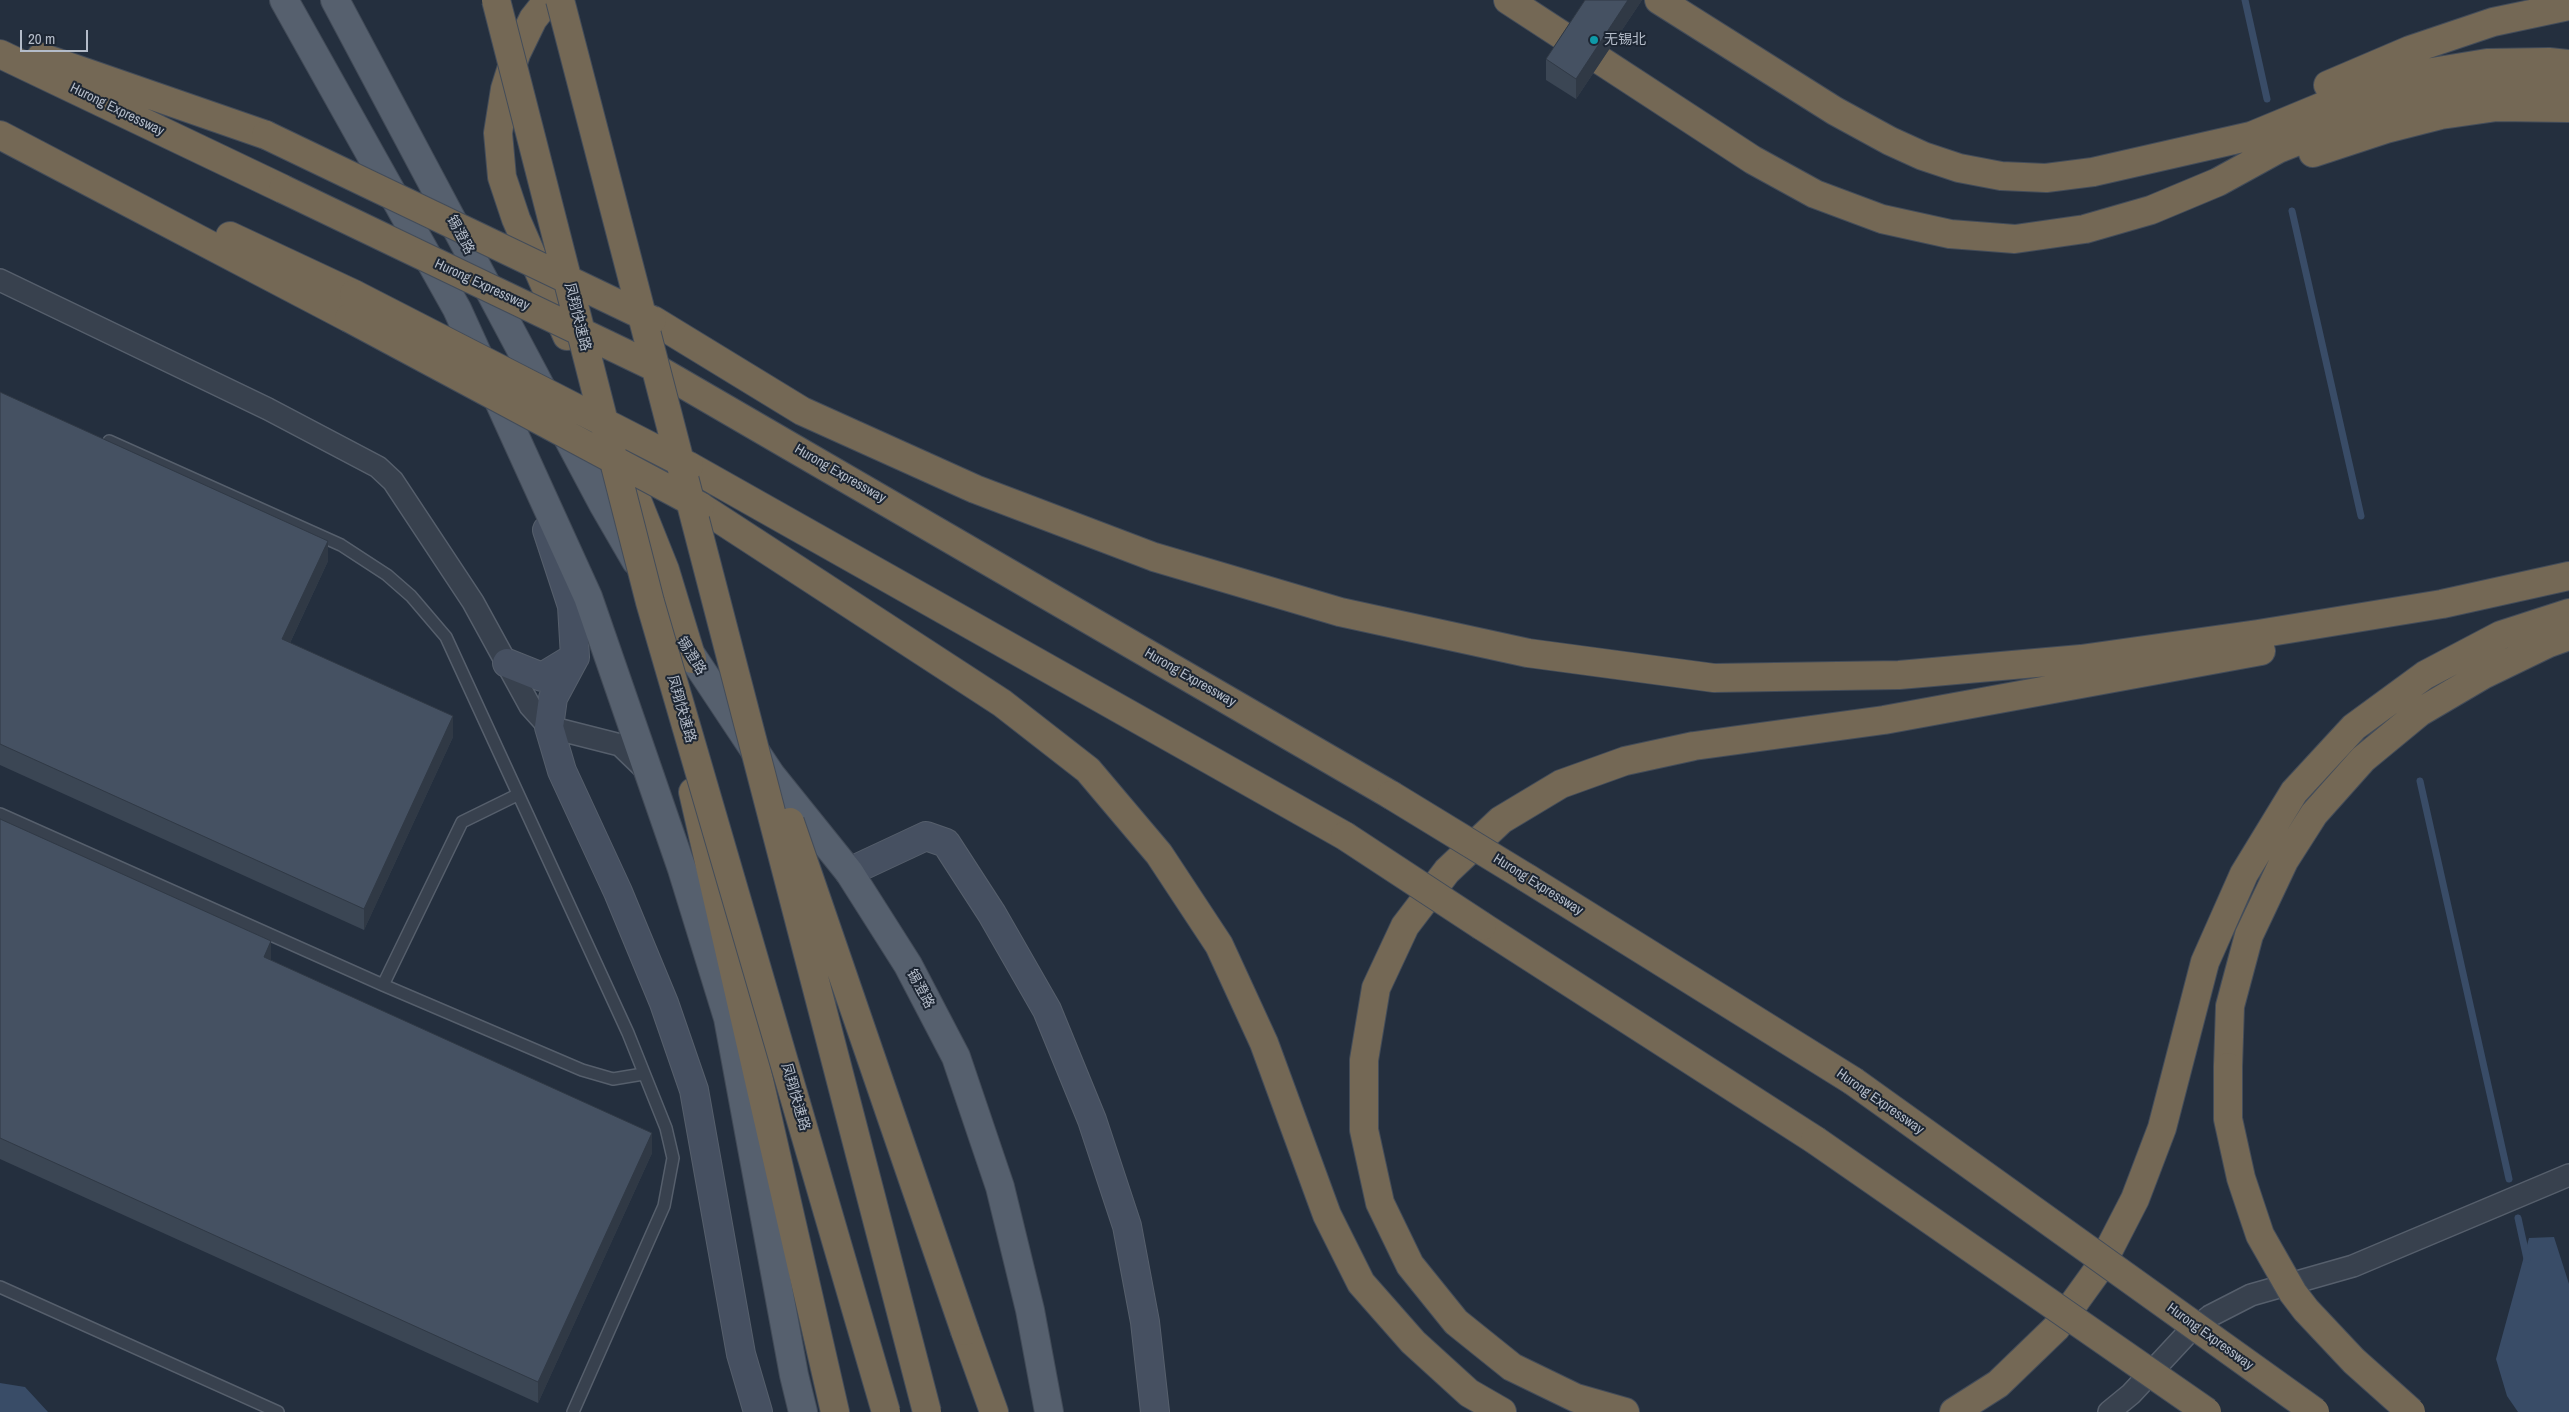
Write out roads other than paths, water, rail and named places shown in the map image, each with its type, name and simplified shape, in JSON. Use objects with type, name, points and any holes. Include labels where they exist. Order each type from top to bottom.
[{"type":"highway","name":"凤翔快速路","points":[[496,0],[650,602],[886,1412]]},
{"type":"highway","points":[[548,0],[533,20],[524,37],[505,89],[498,133],[502,177],[516,219],[630,480],[665,570],[692,659]]},
{"type":"highway","points":[[560,0],[927,1412]]},
{"type":"highway","points":[[1508,0],[1753,160],[1815,194],[1882,219],[1950,234],[2015,239],[2085,229],[2141,213],[2218,182],[2282,164],[2386,128],[2441,115],[2497,107],[2535,106],[2569,108]]},
{"type":"highway","points":[[1660,0],[1835,111],[1890,141],[1923,156],[1959,168],[2001,176],[2046,178],[2093,172],[2251,136],[2362,90],[2426,72],[2487,63],[2548,62],[2569,64]]},
{"type":"highway","points":[[2142,161],[2410,50],[2493,22],[2569,6]]},
{"type":"highway","points":[[0,43],[266,134],[653,320],[802,411],[984,492],[1154,557],[1340,612],[1528,653],[1714,678],[1899,675],[2080,659],[2258,634],[2442,604],[2569,576]]},
{"type":"highway","name":"Hurong Expressway","points":[[0,54],[652,366],[1391,794],[1853,1081],[2316,1412]]},
{"type":"highway","points":[[2218,182],[2278,149],[2378,109],[2435,90],[2490,86],[2553,85],[2569,88]]},
{"type":"highway","points":[[0,129],[351,306],[701,507],[1002,702],[1088,770],[1160,854],[1219,945],[1264,1043],[1327,1215],[1362,1283],[1413,1342],[1469,1393],[1502,1412]]},
{"type":"highway","points":[[0,135],[351,306],[689,466],[1345,836],[1814,1140],[2207,1412]]},
{"type":"highway","points":[[1613,1409],[1576,1398],[1512,1367],[1456,1322],[1410,1265],[1380,1203],[1364,1130],[1364,1060],[1376,988],[1405,926],[1446,871],[1501,820],[1561,784],[1625,761],[1694,746],[1884,720],[2258,652],[2442,604],[2569,568]]},
{"type":"highway","points":[[650,602],[834,1412]]},
{"type":"highway","points":[[718,609],[994,1412]]},
{"type":"highway","points":[[1954,1412],[1998,1384],[2056,1328],[2100,1267],[2134,1199],[2162,1128],[2205,962],[2244,874],[2294,792],[2354,727],[2425,675],[2502,636],[2569,613]]},
{"type":"highway","points":[[2411,1412],[2354,1361],[2306,1310],[2293,1293],[2260,1235],[2241,1178],[2228,1119],[2230,1006],[2249,935],[2284,861],[2314,814],[2363,759],[2420,712],[2483,675],[2548,643],[2569,636]]},
{"type":"main road","points":[[284,0],[457,309],[588,597],[682,868],[728,1018],[794,1375],[803,1412]]},
{"type":"main road","name":"锡澄路","points":[[335,0],[603,504],[692,659],[771,775],[849,872],[908,965],[956,1058],[1000,1188],[1030,1310],[1049,1412]]},
{"type":"main road","points":[[517,441],[572,606],[575,657],[553,698],[549,727],[562,771],[618,892],[664,1002],[694,1090],[740,1354],[758,1412]]},
{"type":"main road","points":[[506,663],[542,677],[575,657]]},
{"type":"main road","points":[[849,872],[926,836],[946,843],[1001,930],[1047,1010],[1092,1120],[1127,1226],[1146,1322],[1155,1412]]},
{"type":"street","points":[[0,280],[268,409],[378,467],[393,481],[473,602],[530,706],[549,727],[620,745],[648,772]]},
{"type":"street","points":[[2109,1412],[2131,1394],[2185,1336],[2210,1316],[2251,1295],[2353,1266],[2569,1175]]},
{"type":"lane","points":[[99,437],[341,545],[388,575],[411,596],[446,637],[628,1033],[666,1128],[673,1158],[664,1206],[573,1412]]},
{"type":"lane","points":[[383,985],[462,822],[517,795]]},
{"type":"lane","points":[[0,814],[383,985],[582,1070],[613,1079],[643,1074]]},
{"type":"lane","points":[[0,1287],[278,1412]]},
{"type":"water","points":[[2554,1237],[2569,1284],[2569,1412],[2518,1412],[2507,1396],[2496,1359],[2529,1238]]},
{"type":"water","points":[[0,1383],[25,1387],[48,1412],[0,1412]]},
{"type":"waterway","points":[[2245,0],[2267,99]]},
{"type":"waterway","points":[[2292,211],[2361,516]]},
{"type":"waterway","points":[[2420,781],[2509,1179]]},
{"type":"waterway","points":[[2518,1218],[2527,1259]]},
{"type":"place","name":"无锡北","points":[[1594,40]]}]
